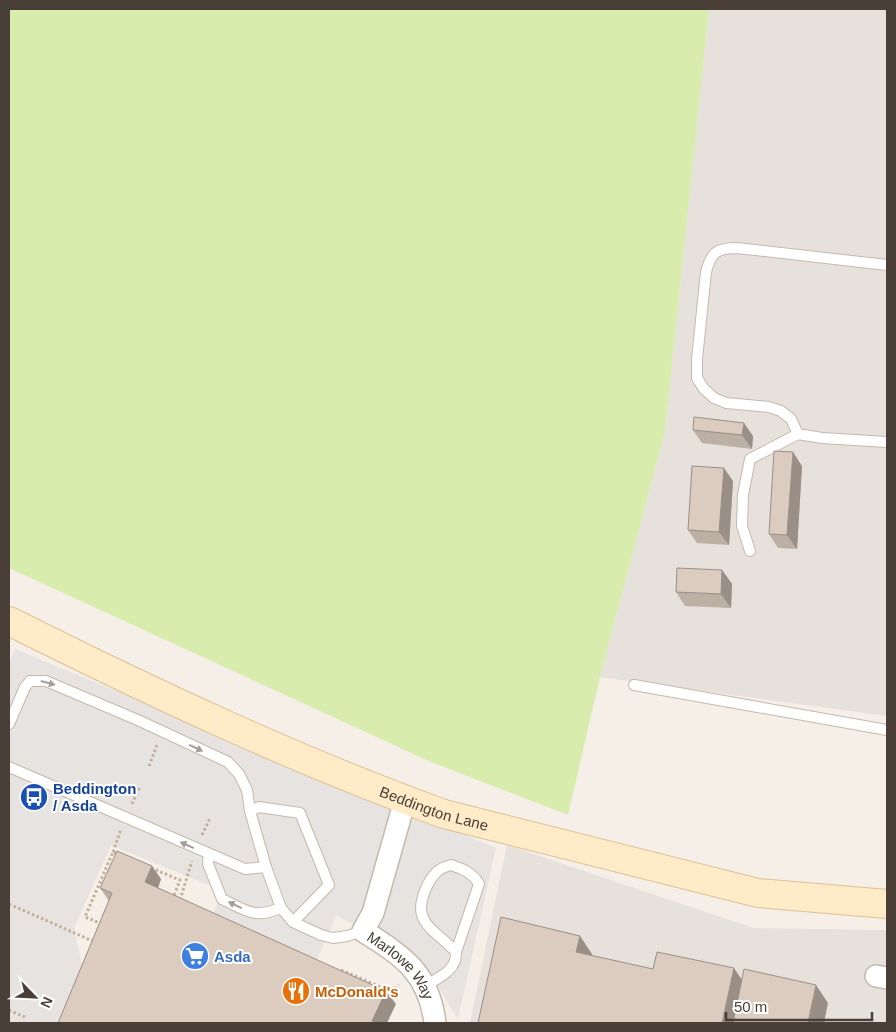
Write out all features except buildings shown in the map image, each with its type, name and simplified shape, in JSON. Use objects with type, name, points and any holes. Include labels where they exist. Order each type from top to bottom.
[{"type":"main road","name":"Beddington Lane","points":[[9,621],[215,720],[405,800],[444,814],[758,893],[887,904]]},
{"type":"street","name":"Marlowe Way","points":[[405,800],[373,913],[363,931],[400,956],[414,969],[425,986],[435,1023]]},
{"type":"lane","points":[[798,434],[791,419],[781,411],[769,407],[726,403],[714,398],[704,389],[698,378],[697,359],[706,272],[709,260],[716,252],[725,248],[737,248],[887,265]]},
{"type":"lane","points":[[750,551],[742,526],[743,495],[750,459],[798,434],[822,438],[887,442]]},
{"type":"lane","points":[[9,724],[25,687],[30,681],[37,680],[64,688],[228,762],[239,774],[247,790],[250,811],[266,867],[281,908],[293,922],[320,936],[333,938],[363,931]]},
{"type":"lane","points":[[634,685],[887,730]]},
{"type":"lane","points":[[9,767],[245,869],[266,867]]},
{"type":"lane","points":[[250,811],[260,807],[300,813],[329,885],[293,922]]},
{"type":"lane","points":[[208,854],[208,864],[222,899],[253,914],[266,913],[281,908]]},
{"type":"lane","points":[[425,986],[450,971],[456,959],[456,952],[479,884],[475,877],[451,865],[441,868],[433,875],[425,890],[420,907],[420,915],[456,952]]},
{"type":"path","points":[[149,766],[163,732]]},
{"type":"path","points":[[130,807],[140,786]]},
{"type":"path","points":[[201,838],[210,818]]},
{"type":"path","points":[[104,925],[85,917],[121,829]]},
{"type":"path","points":[[113,852],[121,856]]},
{"type":"path","points":[[180,901],[192,860]]},
{"type":"path","points":[[146,866],[180,880],[173,898],[188,904]]},
{"type":"path","points":[[9,904],[98,944]]},
{"type":"path","points":[[339,969],[392,992],[403,980]]},
{"type":"path","points":[[9,1010],[25,1017]]},
{"type":"shaded area","points":[[709,9],[887,9],[887,716],[600,677],[665,431]]},
{"type":"shaded area","points":[[15,649],[496,848],[458,1019],[423,962],[336,915],[316,962],[211,917],[223,891],[111,845],[74,928],[82,966],[59,1023],[9,1023],[9,664]]},
{"type":"shaded area","points":[[507,845],[753,928],[887,930],[887,1023],[470,1023]]},
{"type":"green space","points":[[9,9],[709,9],[665,431],[600,677],[568,815],[431,762],[9,568]]},
{"type":"place","name":"Beddington / Asda","points":[[34,797]]},
{"type":"place","name":"Asda","points":[[195,956]]},
{"type":"place","name":"McDonald's","points":[[296,991]]}]
